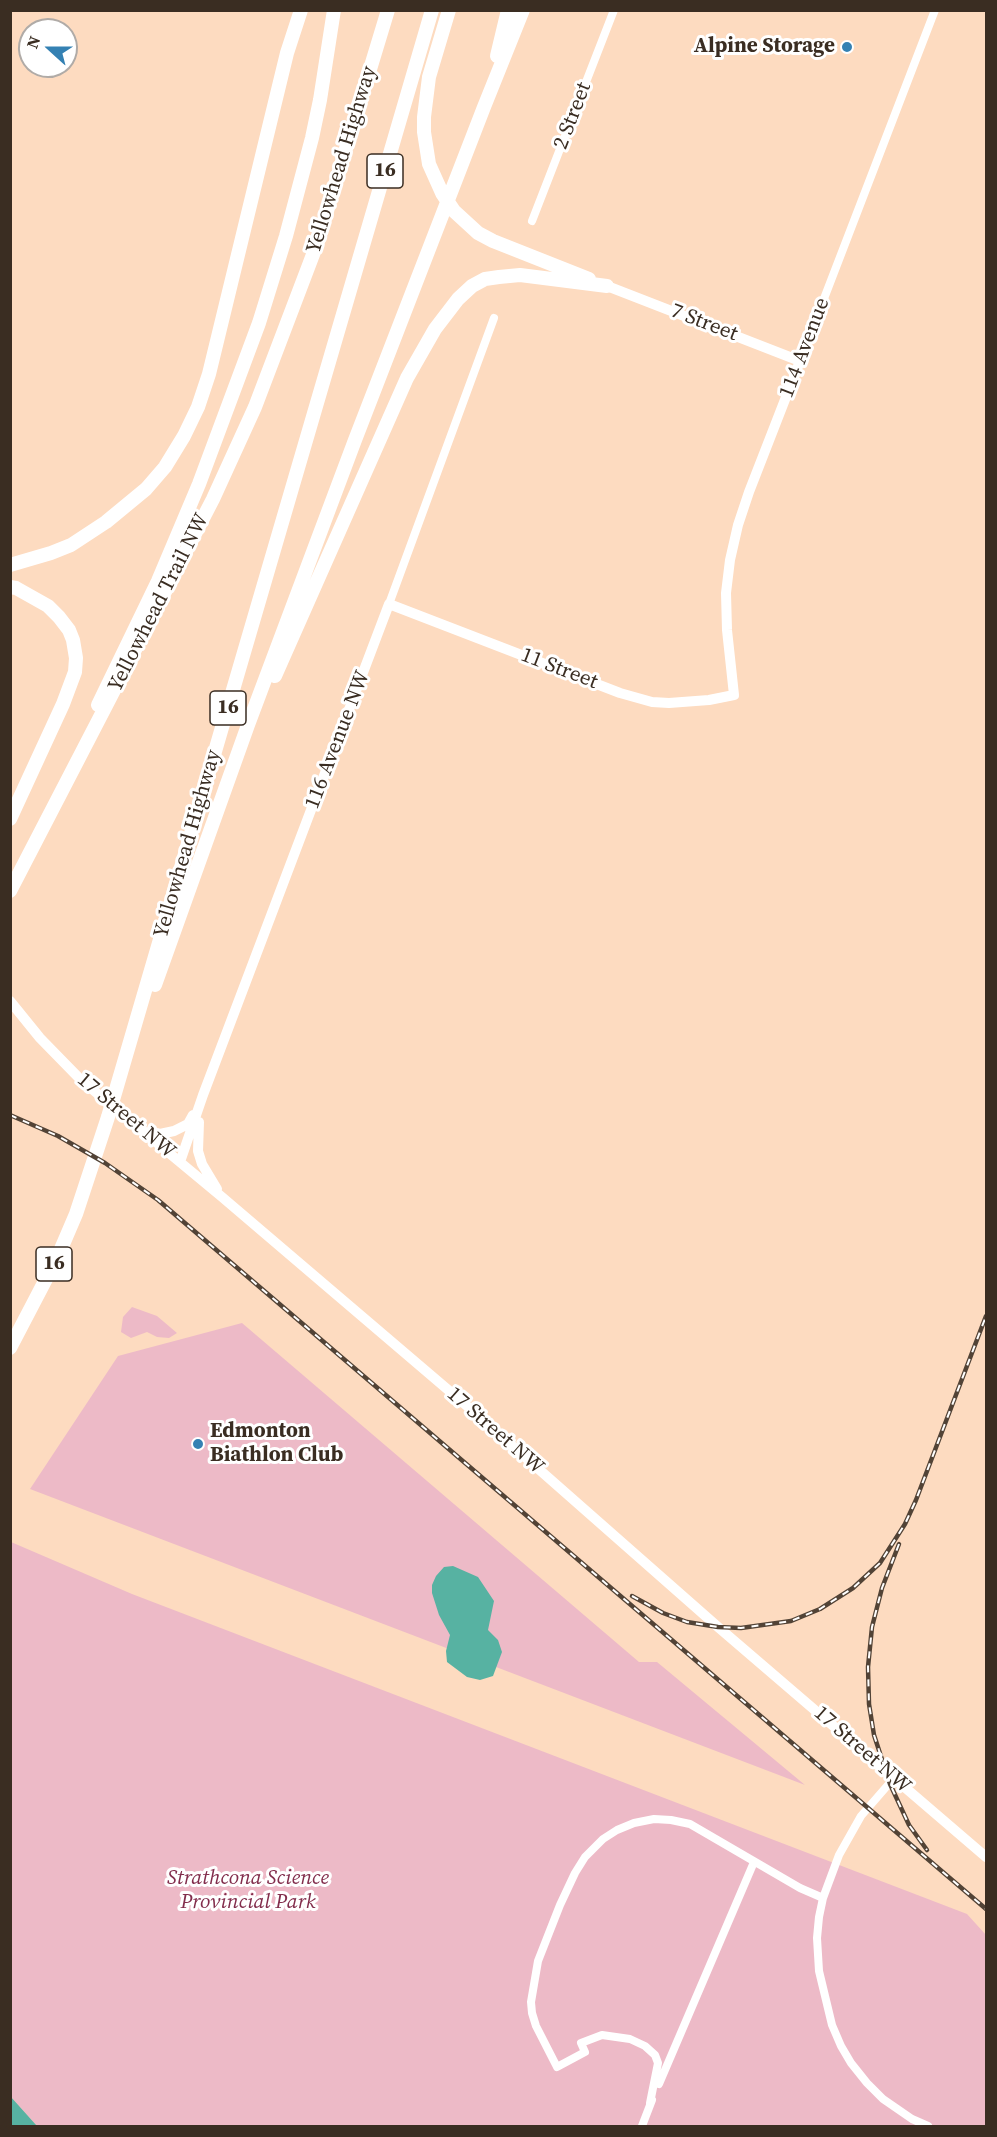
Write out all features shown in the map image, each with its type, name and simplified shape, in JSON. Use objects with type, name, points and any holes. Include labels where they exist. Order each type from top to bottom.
[{"type":"highway","points":[[10,565],[26,562],[61,549],[106,522],[146,489],[165,467],[184,436],[198,407],[208,374],[287,53],[300,10]]},
{"type":"highway","points":[[67,782],[106,686],[158,580],[195,495],[237,387],[286,236],[312,138],[334,10]]},
{"type":"highway","name":"Yellowhead Highway","points":[[292,308],[317,244],[388,10]]},
{"type":"highway","name":"Yellowhead Highway","points":[[10,1348],[58,1256],[89,1175],[432,10]]},
{"type":"highway","points":[[449,10],[429,77],[424,117],[429,164],[441,193],[465,224],[478,233],[607,286]]},
{"type":"highway","points":[[484,107],[508,10]]},
{"type":"highway","points":[[117,1086],[248,725],[355,440],[523,10]]},
{"type":"highway","points":[[248,725],[276,675],[407,378],[423,348],[449,310],[472,286],[485,279],[520,275],[607,286]]},
{"type":"highway","name":"Yellowhead Trail NW","points":[[10,891],[213,499],[255,407],[292,308]]},
{"type":"highway","points":[[10,587],[48,606],[59,617],[69,630],[76,658],[75,672],[63,704],[10,819]]},
{"type":"street","name":"2 Street","points":[[532,221],[614,10]]},
{"type":"street","name":"114 Avenue","points":[[734,695],[727,630],[726,593],[738,525],[935,10]]},
{"type":"street","name":"7 Street","points":[[607,286],[800,361]]},
{"type":"street","name":"116 Avenue NW","points":[[180,1162],[203,1095],[389,604],[494,318]]},
{"type":"street","name":"11 Street","points":[[389,604],[620,693],[652,702],[709,700],[734,695]]},
{"type":"street","name":"17 Street NW","points":[[10,1001],[40,1038],[81,1080],[458,1398],[718,1628],[987,1857]]},
{"type":"street","points":[[144,1132],[160,1134],[174,1131],[188,1124],[203,1095]]},
{"type":"street","points":[[203,1095],[197,1136],[198,1151],[202,1164],[222,1197]]},
{"type":"street","points":[[894,1778],[861,1815],[850,1833],[823,1898],[817,1938],[819,1971],[832,2025],[851,2063],[875,2091],[898,2110],[928,2127]]},
{"type":"street","points":[[650,2103],[658,2063],[655,2055],[645,2046],[630,2039],[602,2035],[581,2043],[585,2052],[557,2067],[536,2026],[531,2002],[538,1961],[574,1873],[585,1857],[603,1839],[616,1830],[634,1823],[654,1819],[690,1824],[800,1888],[823,1898]]},
{"type":"street","points":[[642,2127],[650,2103],[754,1862]]},
{"type":"green space","points":[[132,1307],[157,1316],[177,1333],[169,1338],[157,1337],[147,1332],[131,1338],[121,1332],[123,1317]]},
{"type":"green space","points":[[242,1323],[639,1662],[657,1662],[805,1785],[30,1489],[118,1356]]},
{"type":"green space","name":"Strathcona Science Provincial Park","points":[[11,1542],[132,1594],[967,1914],[986,1935],[986,2126],[37,2126],[11,2097]]},
{"type":"water","points":[[453,1566],[478,1577],[494,1601],[488,1630],[498,1640],[502,1652],[493,1676],[480,1680],[467,1677],[447,1662],[446,1651],[450,1635],[439,1615],[432,1593],[432,1585],[444,1567]]},
{"type":"water","points":[[11,2097],[37,2126],[11,2126]]},
{"type":"railway","points":[[10,1115],[58,1136],[105,1163],[158,1200],[986,1909]]},
{"type":"railway","points":[[632,1596],[663,1613],[687,1622],[741,1628],[791,1621],[820,1609],[853,1588],[880,1563],[905,1524],[986,1316]]},
{"type":"railway","points":[[899,1544],[882,1588],[872,1627],[868,1667],[869,1704],[874,1735],[890,1784],[909,1825],[927,1850]]},
{"type":"place","name":"Alpine Storage","points":[[847,47]]},
{"type":"place","name":"Edmonton Biathlon Club","points":[[198,1444]]}]
